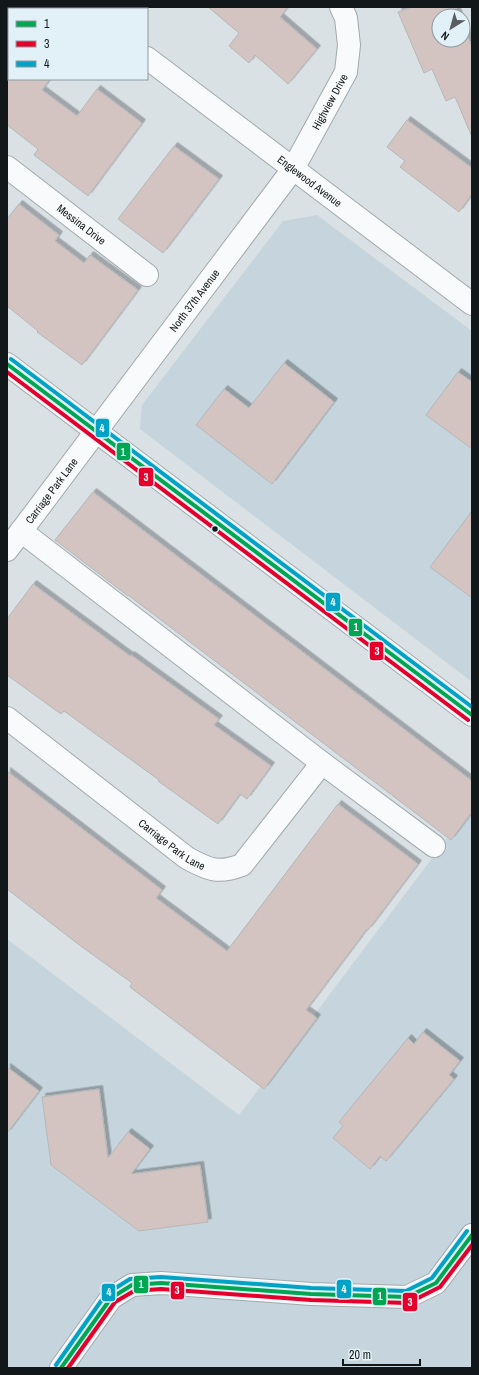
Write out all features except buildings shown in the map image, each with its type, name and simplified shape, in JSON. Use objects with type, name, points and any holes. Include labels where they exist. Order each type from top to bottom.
[{"type":"street","name":"Highview Drive","points":[[293,169],[346,72],[349,45],[346,18],[341,7]]},
{"type":"street","name":"Englewood Avenue","points":[[148,59],[472,304]]},
{"type":"street","name":"North 37th Avenue","points":[[97,432],[293,169]]},
{"type":"street","name":"Messina Drive","points":[[10,176],[147,276]]},
{"type":"street","points":[[7,364],[472,715]]},
{"type":"street","name":"Carriage Park Lane","points":[[7,550],[97,432]]},
{"type":"street","points":[[21,531],[322,763],[434,846]]},
{"type":"street","name":"Carriage Park Lane","points":[[7,718],[188,858],[206,868],[224,870],[242,865],[322,763]]},
{"type":"street","points":[[61,1368],[111,1298],[132,1285],[161,1283],[311,1294],[407,1297],[436,1283],[472,1234]]},
{"type":"shaded area","points":[[317,215],[472,331],[472,682],[140,429],[142,405],[283,221]]},
{"type":"shaded area","points":[[472,805],[472,1368],[7,1368],[7,939],[239,1115]]},
{"type":"transit line","name":"4","points":[[11,359],[472,707]]},
{"type":"transit line","name":"1","points":[[7,364],[472,715]]},
{"type":"transit line","name":"3","points":[[7,372],[468,720]]},
{"type":"transit line","name":"4","points":[[56,1365],[106,1294],[130,1279],[161,1277],[311,1288],[406,1291],[432,1278],[467,1231]]},
{"type":"transit line","name":"1","points":[[61,1368],[111,1298],[132,1285],[161,1283],[311,1294],[407,1297],[436,1283],[472,1235]]},
{"type":"transit line","name":"3","points":[[68,1368],[115,1302],[134,1291],[161,1289],[311,1300],[408,1303],[440,1287],[472,1245]]}]
